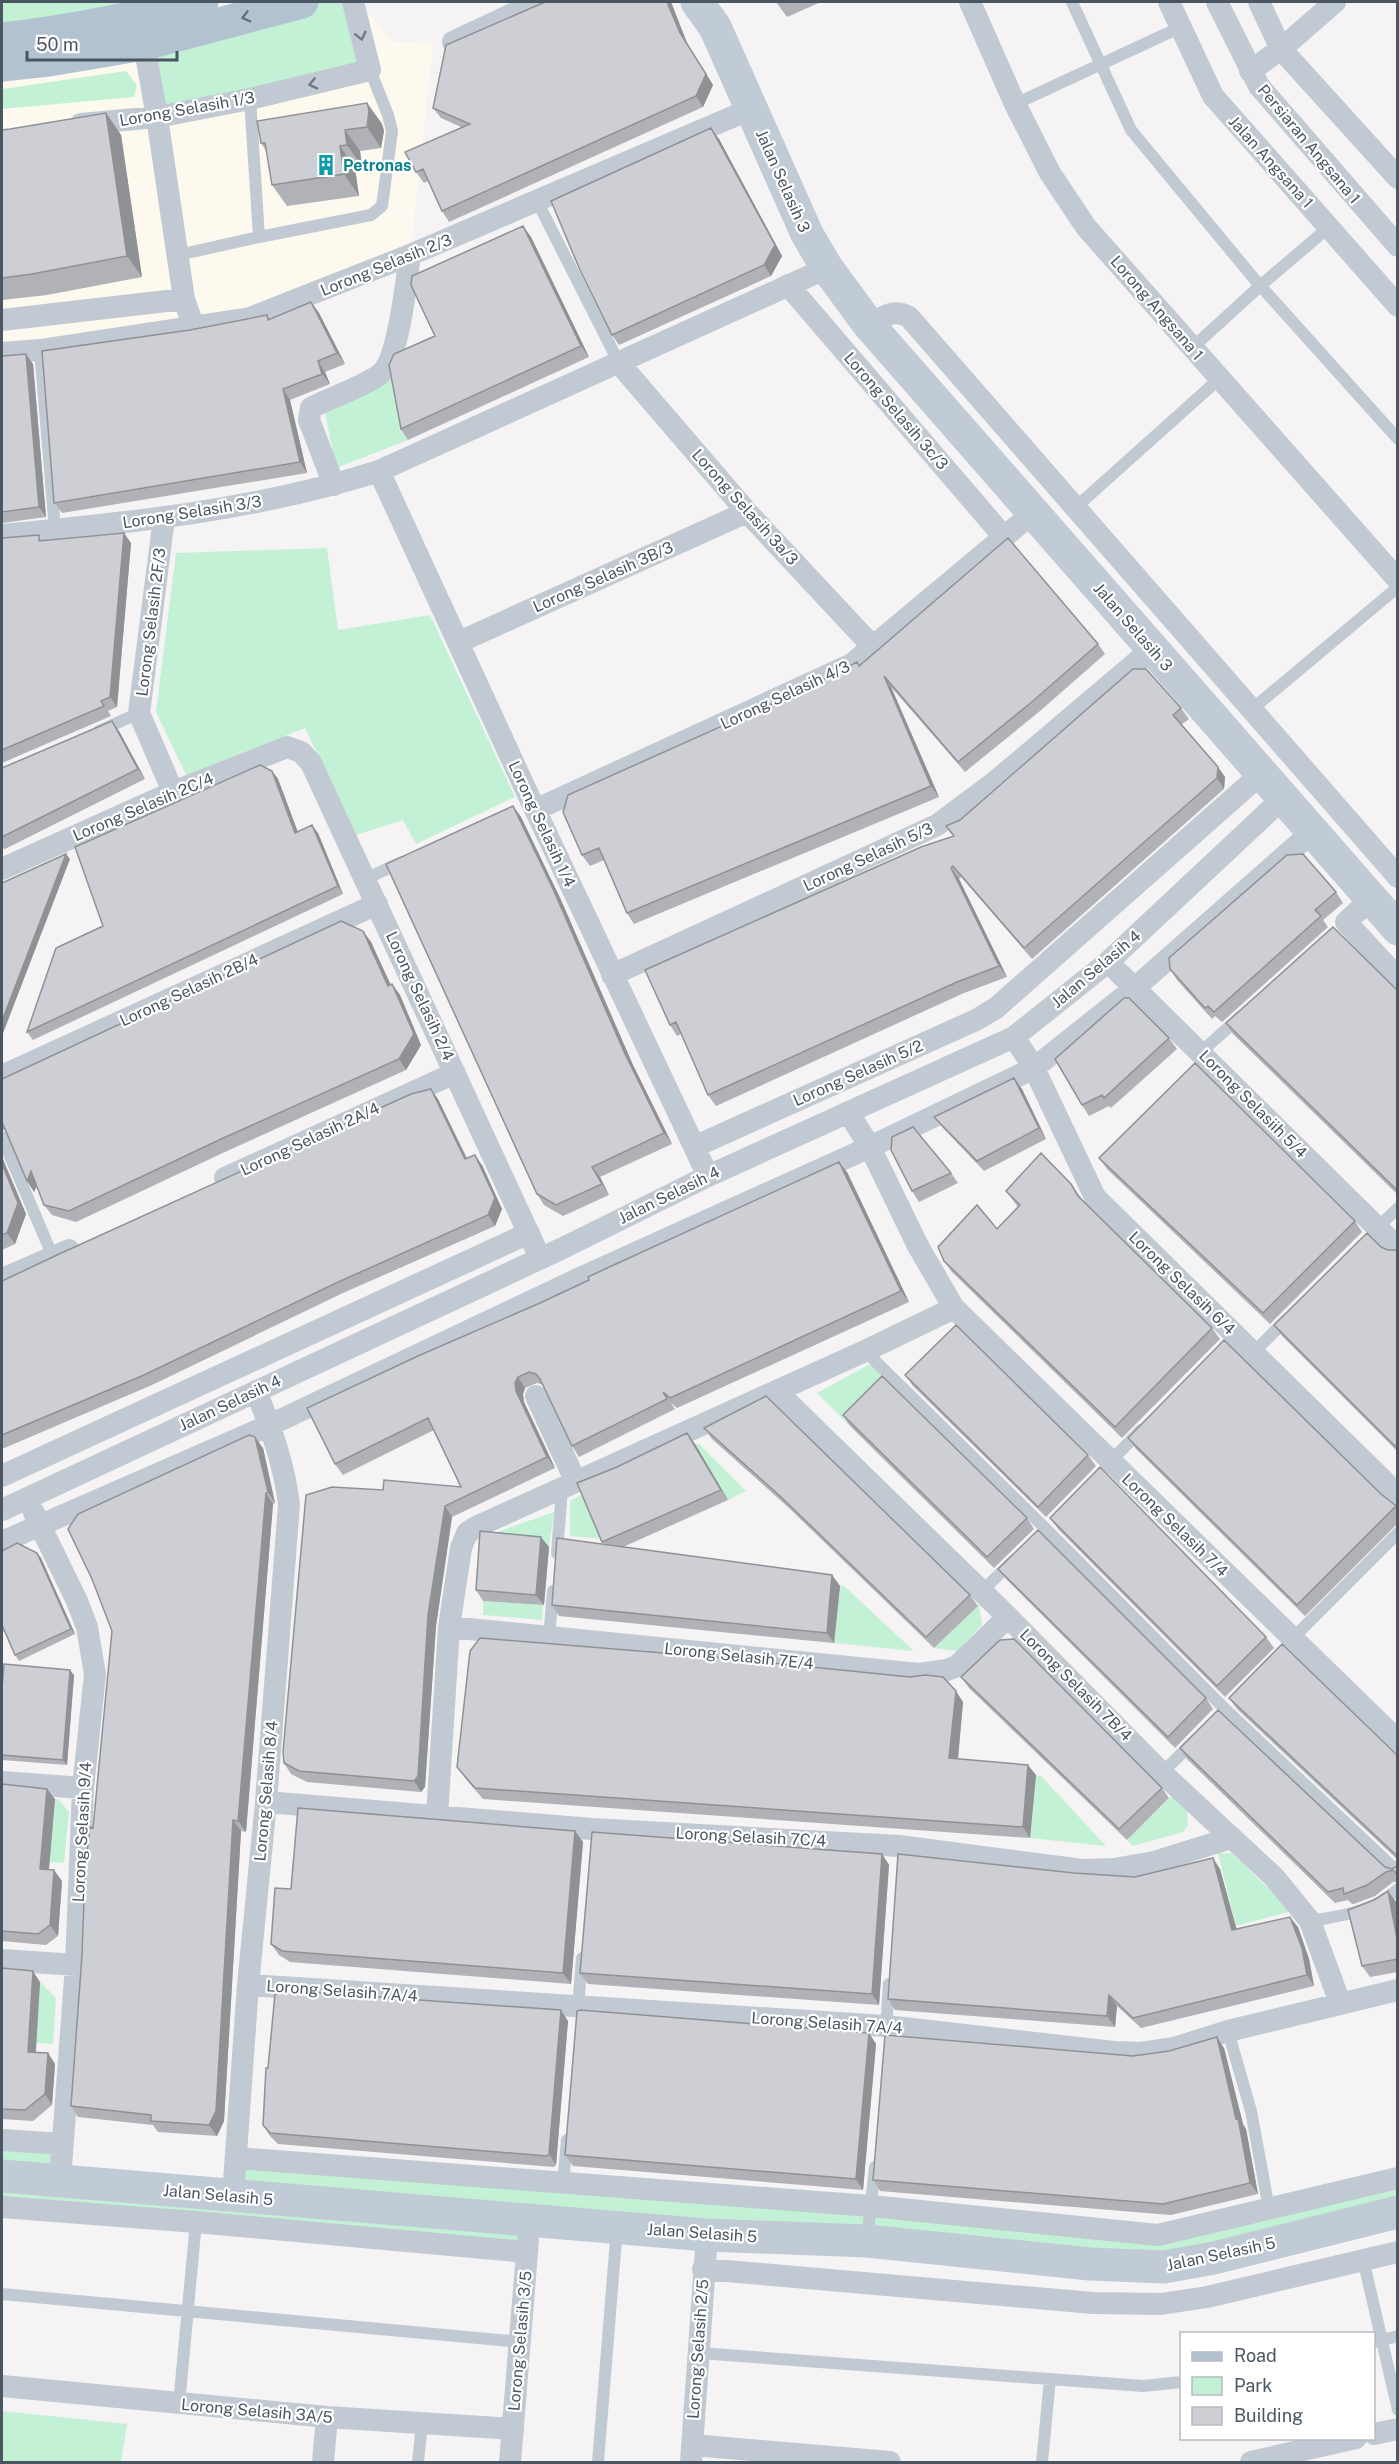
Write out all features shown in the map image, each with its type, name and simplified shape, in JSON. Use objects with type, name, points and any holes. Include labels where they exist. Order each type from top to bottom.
[{"type":"main road","points":[[2,65],[49,60],[135,21],[202,2]]},
{"type":"main road","points":[[2,39],[302,2]]},
{"type":"street","points":[[353,2],[370,70]]},
{"type":"street","points":[[453,42],[538,2]]},
{"type":"street","name":"Lorong Angsana 1","points":[[970,2],[1015,104],[1050,173],[1086,227],[1398,580]]},
{"type":"street","name":"Jalan Angsana 1","points":[[1169,2],[1213,96],[1398,306]]},
{"type":"street","name":"Persiaran Angsana 1","points":[[1217,2],[1250,71],[1275,106],[1398,246]]},
{"type":"street","points":[[1259,2],[1281,49],[1398,178]]},
{"type":"street","points":[[1250,71],[1281,49],[1335,2]]},
{"type":"street","name":"Jalan Selasih 3","points":[[708,10],[807,234],[826,268],[869,325],[1398,929]]},
{"type":"street","points":[[135,21],[157,117],[184,299],[194,328]]},
{"type":"street","name":"Lorong Selasih 1/3","points":[[57,127],[157,117],[250,99],[370,70]]},
{"type":"street","name":"Lorong Selasih 2/3","points":[[2,353],[40,350],[250,318],[410,255],[751,110]]},
{"type":"street","points":[[334,485],[309,420],[311,408],[381,374],[391,359],[399,326],[410,255]]},
{"type":"street","points":[[379,471],[826,268]]},
{"type":"street","name":"Lorong Selasih 3c/3","points":[[788,285],[1004,537]]},
{"type":"street","points":[[2,320],[184,299]]},
{"type":"street","points":[[869,325],[892,312],[902,313],[909,317],[1398,877]]},
{"type":"street","name":"Lorong Selasih 3a/3","points":[[619,363],[747,512],[874,648]]},
{"type":"street","name":"Lorong Selasih 3/3","points":[[2,535],[164,518],[290,496],[379,471]]},
{"type":"street","name":"Lorong Selasih 1/4","points":[[379,471],[459,642],[530,807],[696,1146],[708,1176]]},
{"type":"street","name":"Lorong Selasih 3B/3","points":[[459,642],[747,512]]},
{"type":"street","name":"Lorong Selasih 4/3","points":[[530,807],[852,664],[874,648],[1034,512]]},
{"type":"street","name":"Lorong Selasih 2F/3","points":[[164,518],[139,713],[173,792]]},
{"type":"street","name":"Lorong Selasih 5/3","points":[[612,975],[937,825],[996,781],[1152,649]]},
{"type":"street","name":"Lorong Selasih 2C/4","points":[[2,869],[173,792],[287,747]]},
{"type":"street","name":"Lorong Selasih 2/4","points":[[287,747],[302,752],[311,763],[540,1258]]},
{"type":"street","name":"Lorong Selasih 5/2","points":[[696,1146],[976,1020],[1016,992],[1261,774]]},
{"type":"street","name":"Jalan Selasih 4","points":[[2,1510],[563,1248],[708,1176],[1014,1037],[1108,962],[1282,799]]},
{"type":"street","points":[[2,1542],[270,1425],[578,1279],[870,1147],[1034,1068],[1136,987],[1312,832]]},
{"type":"street","points":[[1371,899],[1342,925],[1398,978]]},
{"type":"street","name":"Lorong Selasih 2B/4","points":[[2,1076],[377,904]]},
{"type":"street","name":"Lorong Selasiih 5/4","points":[[1108,962],[1201,1052],[1373,1232],[1398,1248]]},
{"type":"street","name":"Lorong Selasih 6/4","points":[[1014,1037],[1034,1068],[1095,1197],[1231,1339],[1253,1353],[1398,1495]]},
{"type":"street","name":"Lorong Selasih 2A/4","points":[[206,1187],[455,1073]]},
{"type":"street","name":"Lorong Selasih 7/4","points":[[848,1112],[870,1147],[918,1246],[954,1308],[1285,1647],[1398,1741]]},
{"type":"street","points":[[2,1476],[529,1233]]},
{"type":"street","points":[[2,1279],[86,1242]]},
{"type":"street","points":[[563,1248],[578,1279]]},
{"type":"street","points":[[437,1816],[449,1627],[461,1548],[467,1533],[954,1308]]},
{"type":"street","name":"Lorong Selasih 8/4","points":[[233,2196],[248,1985],[266,1802],[289,1504],[285,1473],[270,1425],[256,1391]]},
{"type":"street","name":"Lorong Selasih 7B/4","points":[[776,1391],[982,1591],[1162,1773],[1274,1877],[1310,1921],[1340,2003]]},
{"type":"street","points":[[536,1396],[569,1486]]},
{"type":"street","name":"Lorong Selasih 9/4","points":[[25,1499],[41,1525],[77,1601],[92,1647],[94,1674],[82,1788],[76,1965],[60,2181]]},
{"type":"street","name":"Lorong Selasih 7E/4","points":[[449,1627],[919,1674],[947,1670],[957,1666],[1008,1617]]},
{"type":"street","points":[[2,1782],[82,1788]]},
{"type":"street","name":"Lorong Selasih 7C/4","points":[[266,1802],[437,1816],[592,1834],[899,1851],[1083,1870],[1114,1869],[1154,1862],[1231,1838]]},
{"type":"street","points":[[2,1960],[76,1965]]},
{"type":"street","name":"Lorong Selasih 7A/4","points":[[248,1985],[577,2014],[886,2032],[1141,2053],[1174,2048],[1227,2031],[1398,1990]]},
{"type":"street","points":[[2,2140],[62,2144]]},
{"type":"street","points":[[236,2158],[871,2206],[1158,2235],[1398,2178]]},
{"type":"street","name":"Jalan Selasih 5","points":[[2,2176],[60,2181],[197,2208],[527,2253]]},
{"type":"street","name":"Jalan Selasih 5","points":[[2,2207],[197,2208],[233,2196],[706,2235],[867,2241],[1090,2264],[1164,2267],[1214,2258],[1398,2212]]},
{"type":"street","name":"Lorong Selasih 3/5","points":[[510,2463],[529,2220]]},
{"type":"street","name":"Lorong Selasih 2/5","points":[[691,2454],[706,2235]]},
{"type":"street","points":[[703,2269],[1081,2302],[1161,2304],[1207,2297],[1398,2252]]},
{"type":"street","name":"Lorong Selasih 3A/5","points":[[2,2386],[327,2417],[513,2429]]},
{"type":"street","points":[[323,2463],[327,2417]]},
{"type":"street","points":[[1375,2434],[1398,2429]]},
{"type":"street","points":[[1251,2463],[1352,2440]]},
{"type":"street","points":[[691,2454],[879,2462]]},
{"type":"lane","points":[[1072,2],[1131,130],[1260,286],[1398,440]]},
{"type":"lane","points":[[1015,104],[1181,27]]},
{"type":"lane","points":[[178,255],[371,215],[382,206],[392,131],[370,70]]},
{"type":"lane","points":[[250,99],[259,237]]},
{"type":"lane","points":[[537,201],[619,363]]},
{"type":"lane","points":[[1192,348],[1329,227]]},
{"type":"lane","points":[[40,350],[55,530]]},
{"type":"lane","points":[[1076,508],[1219,379]]},
{"type":"lane","points":[[1251,710],[1398,586]]},
{"type":"lane","points":[[86,736],[139,713]]},
{"type":"lane","points":[[365,879],[417,855]]},
{"type":"lane","points":[[1201,1052],[1252,1006]]},
{"type":"lane","points":[[2,1137],[53,1257]]},
{"type":"lane","points":[[1373,1232],[1398,1208]]},
{"type":"lane","points":[[1253,1353],[1295,1311]]},
{"type":"lane","points":[[865,1351],[1225,1709],[1398,1872]]},
{"type":"lane","points":[[1106,1466],[1152,1419]]},
{"type":"lane","points":[[549,1638],[555,1577],[569,1486]]},
{"type":"lane","points":[[1285,1647],[1398,1533]]},
{"type":"lane","points":[[982,1591],[1022,1552]]},
{"type":"lane","points":[[1162,1773],[1202,1733]]},
{"type":"lane","points":[[1310,1921],[1351,1914],[1388,1899],[1398,1889]]},
{"type":"lane","points":[[577,2014],[583,1948]]},
{"type":"lane","points":[[886,2032],[890,1970]]},
{"type":"lane","points":[[1227,2031],[1251,2111],[1269,2209]]},
{"type":"lane","points":[[563,2184],[568,2125]]},
{"type":"lane","points":[[867,2241],[876,2150]]},
{"type":"lane","points":[[179,2404],[197,2208]]},
{"type":"lane","points":[[598,2463],[617,2227]]},
{"type":"lane","points":[[1363,2259],[1378,2341],[1398,2410]]},
{"type":"lane","points":[[2,2294],[520,2342]]},
{"type":"lane","points":[[1378,2341],[1398,2336]]},
{"type":"lane","points":[[699,2353],[1143,2386],[1180,2382]]},
{"type":"lane","points":[[1042,2463],[1050,2379]]},
{"type":"lane","points":[[418,2463],[422,2423]]},
{"type":"shaded area","points":[[360,2],[391,41],[433,44],[410,255],[250,318],[2,353],[2,65]]},
{"type":"green space","points":[[2,2],[129,2],[2,39]]},
{"type":"green space","points":[[302,2],[353,2],[370,70],[157,117],[144,44]]},
{"type":"green space","points":[[126,71],[137,85],[134,97],[2,109],[2,89]]},
{"type":"green space","points":[[395,368],[408,440],[336,468],[323,402]]},
{"type":"green space","points":[[327,548],[338,630],[430,615],[515,797],[416,844],[403,820],[356,835],[305,728],[186,775],[156,712],[176,553]]},
{"type":"green space","points":[[874,1362],[894,1382],[850,1426],[817,1393]]},
{"type":"green space","points":[[695,1444],[699,1444],[746,1491],[728,1500]]},
{"type":"green space","points":[[584,1493],[604,1539],[570,1536],[570,1501]]},
{"type":"green space","points":[[554,1512],[549,1547],[488,1542],[497,1532]]},
{"type":"green space","points":[[840,1586],[844,1586],[914,1651],[834,1643]]},
{"type":"green space","points":[[483,1601],[543,1605],[542,1620],[483,1615]]},
{"type":"green space","points":[[979,1605],[982,1625],[957,1651],[934,1648]]},
{"type":"green space","points":[[1036,1775],[1042,1777],[1106,1846],[1030,1838]]},
{"type":"green space","points":[[1173,1795],[1187,1809],[1188,1825],[1183,1832],[1133,1846],[1127,1840]]},
{"type":"green space","points":[[55,1799],[58,1799],[69,1812],[64,1863],[49,1862]]},
{"type":"green space","points":[[1218,1853],[1232,1853],[1292,1911],[1236,1926]]},
{"type":"green space","points":[[40,1982],[56,1998],[53,2044],[36,2043]]},
{"type":"green space","points":[[2,2140],[62,2144],[60,2180],[233,2196],[236,2158],[1158,2235],[1397,2178],[1397,2212],[1214,2258],[529,2220],[527,2252],[2,2207]]},
{"type":"green space","points":[[2,2411],[127,2424],[121,2462],[2,2462]]},
{"type":"building","points":[[545,2],[667,2],[680,33],[706,74],[696,96],[442,211],[423,169],[416,172],[405,152],[470,124],[433,108],[446,45]]},
{"type":"building","points":[[367,103],[369,110],[367,127],[345,130],[347,145],[340,146],[344,174],[272,185],[265,143],[261,143],[257,121]]},
{"type":"building","points":[[106,113],[127,256],[2,278],[2,130]]},
{"type":"building","points":[[711,128],[775,245],[764,265],[612,335],[580,270],[551,201]]},
{"type":"building","points":[[523,226],[581,346],[401,429],[389,365],[394,354],[435,336],[411,285],[412,276]]},
{"type":"building","points":[[311,302],[337,353],[318,361],[322,374],[283,389],[300,462],[54,503],[42,351],[190,330],[267,315],[268,320]]},
{"type":"building","points":[[26,354],[39,507],[2,512],[2,356]]},
{"type":"building","points":[[124,533],[110,697],[101,701],[104,706],[2,750],[2,538],[39,535],[39,541]]},
{"type":"building","points":[[1008,538],[1098,644],[958,762],[884,676],[931,786],[627,913],[599,848],[582,855],[563,812],[568,795],[807,688],[857,662],[859,666]]},
{"type":"building","points":[[1133,669],[1146,669],[1181,708],[1173,715],[1218,767],[1217,778],[1024,948],[953,866],[951,868],[999,966],[957,982],[708,1095],[676,1022],[670,1025],[645,970],[921,847],[954,836],[946,826],[960,820]]},
{"type":"building","points":[[112,721],[138,769],[2,837],[2,768]]},
{"type":"building","points":[[260,765],[272,771],[295,833],[312,825],[338,886],[27,1032],[56,948],[103,926],[75,847]]},
{"type":"building","points":[[513,806],[553,889],[625,1054],[664,1133],[592,1167],[602,1184],[556,1205],[537,1194],[386,864]]},
{"type":"building","points":[[66,854],[2,1021],[2,883]]},
{"type":"building","points":[[1303,854],[1336,892],[1315,910],[1321,916],[1214,1012],[1208,1006],[1205,1008],[1170,969],[1169,958],[1287,855]]},
{"type":"building","points":[[341,921],[363,931],[388,986],[392,984],[414,1034],[399,1059],[69,1211],[44,1205],[31,1171],[27,1181],[2,1122],[2,1079]]},
{"type":"building","points":[[1333,927],[1398,991],[1398,1191],[1226,1023]]},
{"type":"building","points":[[1124,998],[1129,998],[1169,1038],[1104,1098],[1102,1095],[1082,1105],[1055,1059]]},
{"type":"building","points":[[1195,1063],[1355,1221],[1263,1313],[1099,1158]]},
{"type":"building","points":[[1014,1078],[1039,1128],[977,1161],[934,1117]]},
{"type":"building","points":[[431,1089],[465,1159],[475,1155],[495,1198],[488,1215],[336,1283],[144,1375],[2,1435],[2,1281],[411,1094]]},
{"type":"building","points":[[913,1127],[951,1173],[912,1191],[891,1150],[892,1137]]},
{"type":"building","points":[[1041,1153],[1071,1184],[1078,1196],[1212,1328],[1115,1427],[944,1261],[938,1247],[977,1205],[997,1229],[1020,1205],[1006,1191]]},
{"type":"building","points":[[839,1162],[901,1291],[670,1398],[663,1392],[667,1399],[572,1446],[540,1379],[536,1374],[529,1372],[518,1377],[515,1383],[516,1391],[547,1457],[445,1506],[428,1615],[418,1776],[414,1781],[299,1771],[284,1763],[283,1752],[306,1495],[332,1487],[383,1490],[384,1480],[461,1487],[428,1418],[335,1464],[307,1408],[418,1356],[540,1303],[589,1280],[588,1277]]},
{"type":"building","points":[[2,1164],[18,1203],[7,1233],[2,1235]]},
{"type":"building","points":[[1367,1233],[1381,1247],[1398,1252],[1398,1449],[1274,1325]]},
{"type":"building","points":[[956,1325],[1088,1455],[1038,1507],[905,1375]]},
{"type":"building","points":[[1224,1340],[1396,1506],[1297,1605],[1128,1438]]},
{"type":"building","points":[[882,1376],[1027,1518],[987,1557],[843,1415]]},
{"type":"building","points":[[766,1396],[970,1595],[926,1637],[781,1497],[704,1428]]},
{"type":"building","points":[[687,1433],[721,1490],[602,1542],[577,1483],[617,1467]]},
{"type":"building","points":[[249,1435],[255,1437],[268,1492],[266,1493],[238,1821],[233,1820],[216,2111],[209,2125],[151,2121],[151,2115],[71,2106],[82,1955],[85,1871],[90,1827],[93,1828],[112,1631],[92,1579],[68,1529],[78,1514]]},
{"type":"building","points":[[1100,1467],[1266,1637],[1217,1686],[1050,1518]]},
{"type":"building","points":[[1038,1530],[1206,1698],[1168,1737],[998,1569]]},
{"type":"building","points":[[480,1531],[541,1537],[536,1595],[476,1590]]},
{"type":"building","points":[[557,1538],[832,1575],[827,1633],[552,1605]]},
{"type":"building","points":[[17,1543],[37,1553],[71,1629],[15,1655],[2,1625],[2,1551]]},
{"type":"building","points":[[480,1638],[724,1658],[910,1677],[925,1675],[943,1677],[956,1691],[949,1758],[1028,1765],[1023,1827],[475,1788],[457,1767],[470,1651]]},
{"type":"building","points":[[1014,1639],[1162,1788],[1119,1829],[961,1677],[1000,1640]]},
{"type":"building","points":[[1282,1644],[1398,1756],[1398,1858],[1229,1698]]},
{"type":"building","points":[[4,1664],[70,1670],[63,1760],[2,1755]]},
{"type":"building","points":[[1218,1710],[1385,1867],[1392,1869],[1398,1863],[1398,1875],[1393,1870],[1347,1893],[1344,1894],[1343,1888],[1328,1892],[1180,1748]]},
{"type":"building","points":[[2,1784],[47,1789],[40,1869],[54,1870],[50,1925],[38,1934],[2,1931]]},
{"type":"building","points":[[298,1808],[575,1831],[563,1973],[282,1951],[271,1944],[275,1888],[291,1889]]},
{"type":"building","points":[[592,1832],[882,1854],[872,1994],[580,1973]]},
{"type":"building","points":[[898,1854],[1074,1873],[1135,1877],[1213,1858],[1232,1930],[1290,1917],[1302,1948],[1307,1975],[1133,2018],[1109,1995],[1107,2016],[888,1999]]},
{"type":"building","points":[[1388,1891],[1398,1944],[1398,1959],[1362,1966],[1348,1910],[1374,1900]]},
{"type":"building","points":[[2,1968],[33,1971],[28,2052],[48,2053],[45,2094],[25,2110],[2,2109]]},
{"type":"building","points":[[293,1991],[561,2010],[549,2154],[547,2156],[270,2133],[263,2125],[266,2068],[268,2068],[275,1994]]},
{"type":"building","points":[[577,2011],[869,2033],[856,2179],[565,2155]]},
{"type":"building","points":[[885,2035],[1133,2056],[1169,2051],[1217,2037],[1236,2119],[1238,2118],[1250,2183],[1163,2204],[873,2180]]},
{"type":"place","name":"Petronas","points":[[326,165]]}]
